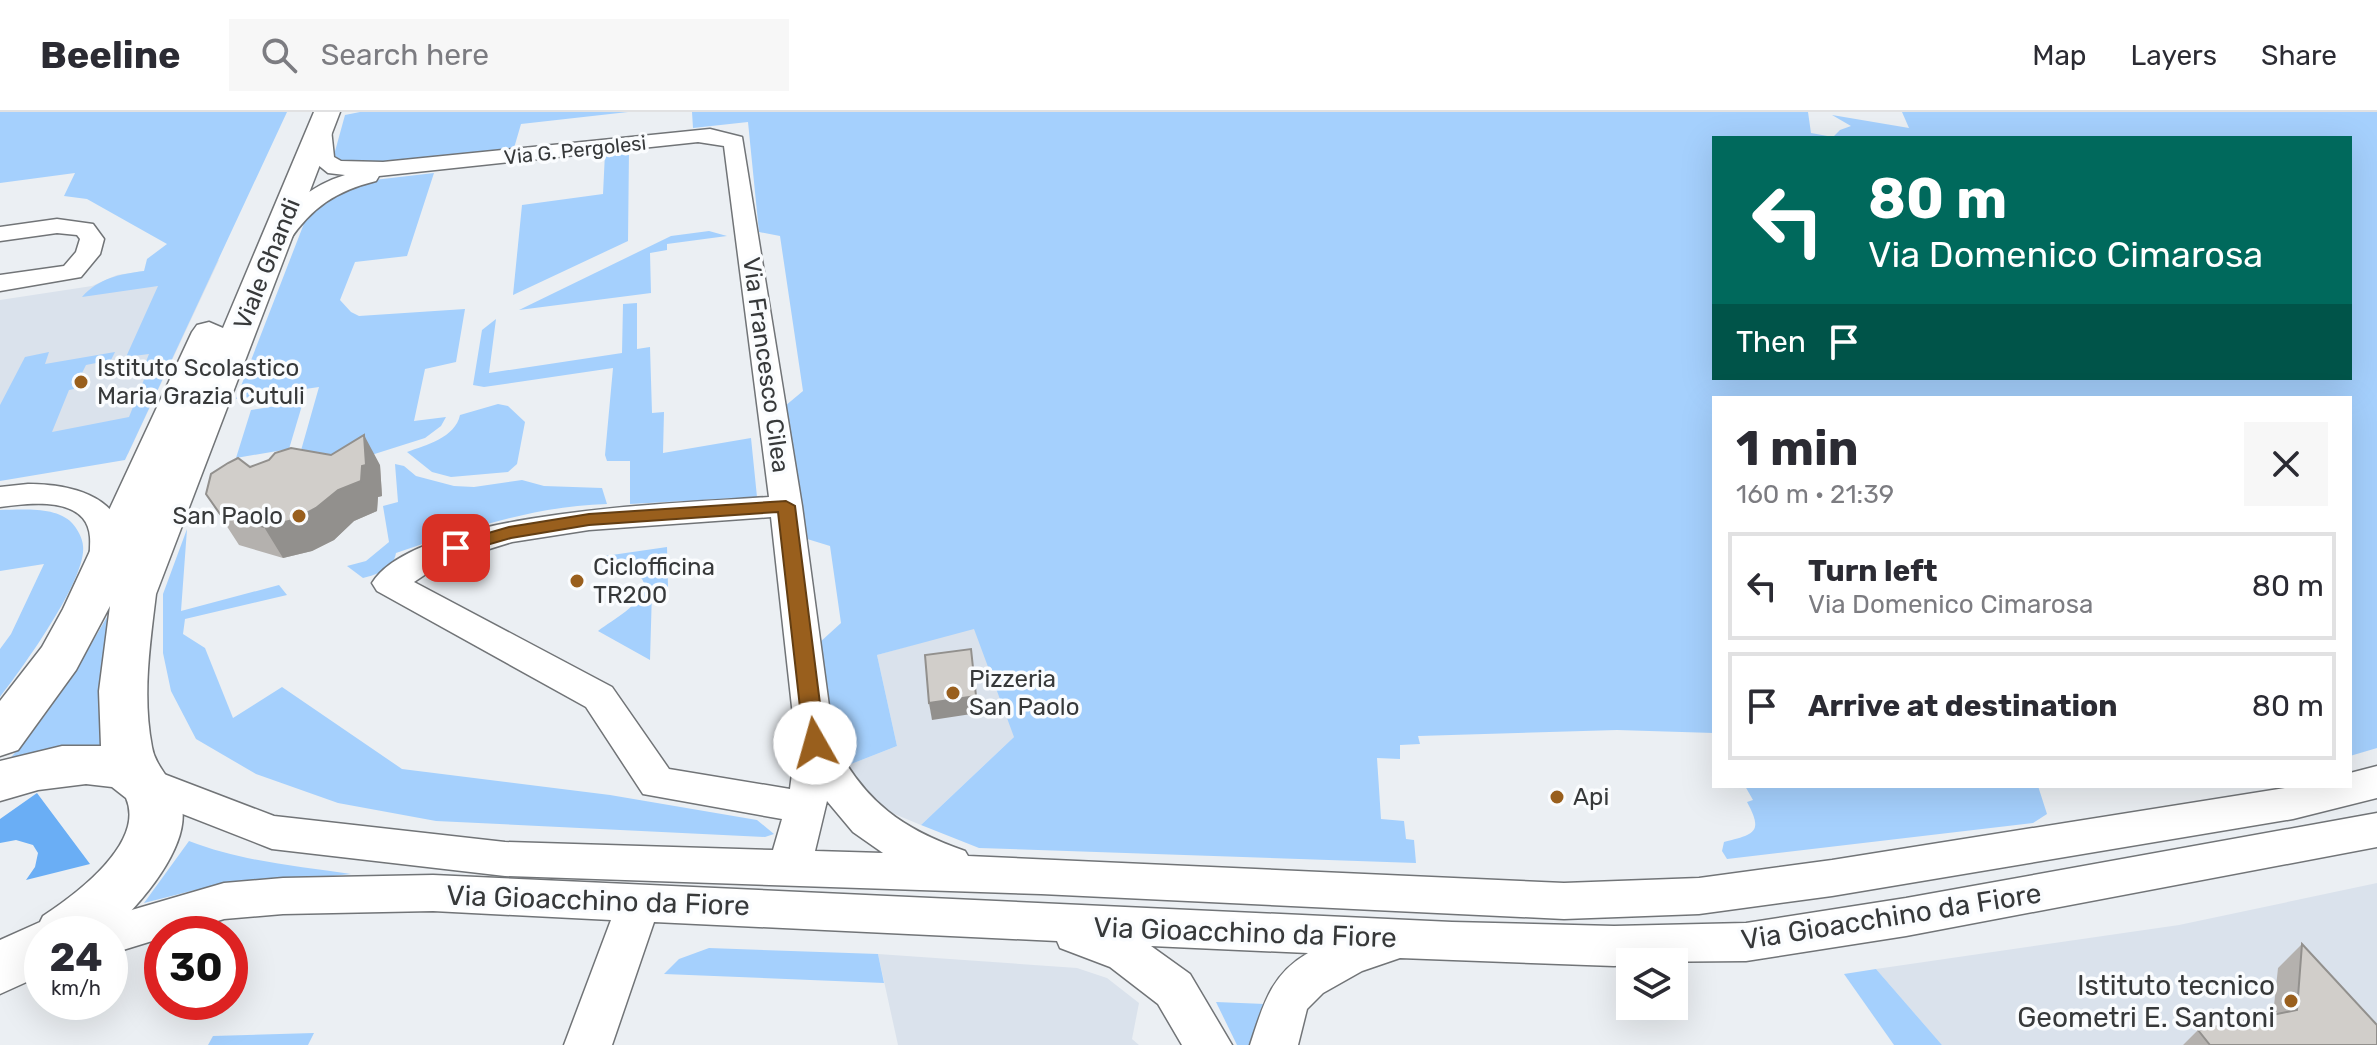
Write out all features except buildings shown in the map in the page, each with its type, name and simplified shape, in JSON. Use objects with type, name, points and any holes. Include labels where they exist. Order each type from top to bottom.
[{"type":"main road","name":"Viale Ghandi","points":[[86,916],[114,894],[140,860],[154,829],[155,803],[127,751],[124,711],[126,650],[134,594],[276,243],[312,121]]},
{"type":"main road","name":"Viale Ghandi","points":[[0,737],[59,658],[106,565],[312,121]]},
{"type":"main road","points":[[0,781],[60,765],[94,764],[122,770],[143,782]]},
{"type":"main road","points":[[0,969],[24,956]]},
{"type":"street","points":[[312,121],[323,160],[336,168],[371,170],[429,166]]},
{"type":"street","name":"Via G. Pergolesi","points":[[429,166],[698,136],[722,138]]},
{"type":"street","name":"Via Francesco Cilea","points":[[722,138],[734,142],[737,152],[815,743]]},
{"type":"street","points":[[276,243],[294,214],[321,191],[360,178],[429,166]]},
{"type":"street","points":[[0,234],[57,226],[85,229],[92,239],[88,254],[72,272],[0,283]]},
{"type":"street","points":[[0,497],[56,494],[94,512],[105,527],[106,565]]},
{"type":"street","points":[[786,506],[589,520],[509,532],[429,556],[389,583],[599,697],[657,783],[781,802],[805,811]]},
{"type":"street","points":[[789,869],[811,787],[815,743]]},
{"type":"street","points":[[815,743],[841,795],[877,829],[913,852],[985,874]]},
{"type":"street","name":"Via Gioacchino da Fiore","points":[[143,782],[272,832],[505,859],[985,874],[1564,901],[1699,896],[1890,869],[2262,808],[2350,788]]},
{"type":"street","name":"Via Gioacchino da Fiore","points":[[2352,788],[2377,782]]},
{"type":"street","name":"Via Gioacchino da Fiore","points":[[128,930],[224,901],[283,896],[433,893],[1452,941],[1614,946],[1746,942],[1906,917],[2377,830]]},
{"type":"street","points":[[588,1045],[639,902]]},
{"type":"street","points":[[980,920],[1084,936],[1126,953],[1174,989],[1208,1045]]},
{"type":"street","points":[[1274,1045],[1290,996],[1313,976],[1362,948],[1452,941]]},
{"type":"street","points":[[0,969],[24,964]]},
{"type":"shaded area","points":[[0,112],[287,112],[125,460],[0,481],[0,405],[25,357],[49,352],[45,364],[115,352],[111,360],[86,365],[74,389],[69,390],[52,432],[129,417],[145,377],[140,377],[149,354],[126,357],[158,286],[82,297],[95,285],[110,278],[144,271],[147,259],[167,244],[87,199],[64,196],[75,173],[0,183]]},
{"type":"shaded area","points":[[360,112],[628,112],[521,124],[514,148],[375,163],[342,162],[334,155],[345,115]]},
{"type":"shaded area","points":[[692,112],[1808,112],[1811,133],[1828,136],[1712,136],[1712,380],[2352,380],[2352,136],[1834,136],[1851,126],[1832,115],[1909,128],[1902,112],[2377,112],[2377,748],[2352,755],[2352,396],[1712,396],[1712,733],[1617,730],[1418,736],[1420,744],[1400,745],[1400,759],[1377,758],[1381,819],[1404,821],[1406,839],[1414,840],[1416,863],[979,848],[921,825],[1014,737],[974,629],[877,655],[897,746],[841,768],[830,729],[819,643],[841,623],[830,546],[804,538],[785,406],[803,391],[780,236],[759,232],[748,122],[693,128]]},
{"type":"shaded area","points":[[629,150],[628,241],[513,295],[522,205],[603,194],[605,153]]},
{"type":"shaded area","points":[[434,173],[407,256],[355,262],[340,300],[359,316],[465,309],[456,362],[425,369],[414,421],[446,417],[441,426],[425,438],[343,464],[298,461],[319,387],[236,399],[310,208],[317,201],[374,180]]},
{"type":"shaded area","points":[[709,231],[727,236],[667,244],[667,250],[650,253],[651,293],[519,310],[671,236]]},
{"type":"shaded area","name":"Istituto Scolastico Maria Grazia Cutuli","points":[[219,260],[128,454],[0,475],[0,300],[92,286],[117,275]]},
{"type":"shaded area","points":[[637,303],[637,349],[650,347],[652,413],[664,412],[663,453],[751,438],[757,497],[630,504],[630,461],[607,461],[605,455],[613,368],[484,387],[473,385],[482,330],[496,319],[489,373],[622,353],[623,304]]},
{"type":"shaded area","points":[[303,402],[289,449],[236,458],[251,410]]},
{"type":"shaded area","points":[[498,404],[508,406],[525,422],[517,464],[508,472],[451,477],[432,472],[407,452],[446,435],[460,415]]},
{"type":"shaded area","points":[[395,464],[404,466],[416,476],[454,486],[474,487],[522,480],[544,486],[602,488],[607,504],[553,509],[473,528],[396,553],[392,564],[379,573],[363,578],[347,566],[366,561],[389,542],[383,506],[398,502]]},
{"type":"shaded area","points":[[0,510],[38,510],[57,514],[74,525],[83,546],[75,580],[64,601],[37,646],[0,697],[0,649],[11,634],[44,564],[0,571]]},
{"type":"shaded area","points":[[187,529],[181,611],[279,585],[287,595],[185,619],[183,634],[205,648],[233,718],[282,687],[402,769],[610,795],[757,820],[774,834],[765,837],[436,821],[338,803],[256,774],[196,739],[171,691],[163,653],[163,594]]},
{"type":"shaded area","points":[[667,547],[668,587],[652,591],[650,660],[598,631],[632,606],[645,585],[642,579],[598,557]]},
{"type":"shaded area","points":[[1078,598],[1014,737],[921,825],[870,804],[841,768],[897,746],[877,655]]},
{"type":"shaded area","points":[[110,612],[106,748],[5,764],[49,710]]},
{"type":"shaded area","points":[[1746,788],[2039,788],[2047,814],[2033,823],[1727,859],[1722,851],[1724,842],[1753,831],[1755,820],[1747,802],[1753,800]]},
{"type":"shaded area","points":[[37,793],[90,864],[26,880],[35,867],[38,853],[33,845],[16,840],[0,843],[0,819]]},
{"type":"shaded area","points":[[189,841],[248,858],[351,874],[195,890],[144,903]]},
{"type":"shaded area","points":[[2377,883],[2377,1045],[1942,1045],[1876,969],[2179,925]]},
{"type":"shaded area","points":[[709,948],[878,954],[884,983],[664,974],[679,959]]},
{"type":"shaded area","points":[[878,954],[1077,968],[1107,978],[1139,1003],[1132,1039],[1139,1045],[898,1045]]},
{"type":"shaded area","points":[[1876,969],[1942,1045],[1894,1045],[1844,974]]},
{"type":"shaded area","points":[[1216,1002],[1265,1004],[1249,1045],[1237,1045]]},
{"type":"shaded area","points":[[314,1033],[308,1045],[208,1045],[213,1036]]},
{"type":"place","name":"Istituto Scolastico Maria Grazia Cutuli","points":[[81,382]]},
{"type":"place","name":"San Paolo","points":[[299,516]]},
{"type":"place","name":"Ciclofficina TR200","points":[[577,581]]},
{"type":"place","name":"Pizzeria San Paolo","points":[[953,693]]},
{"type":"place","name":"Api","points":[[1557,797]]},
{"type":"place","name":"Istituto tecnico Geometri E. Santoni","points":[[2291,1001]]},
{"type":"route","points":[[456,548],[509,532],[589,520],[786,506],[815,743]]}]
